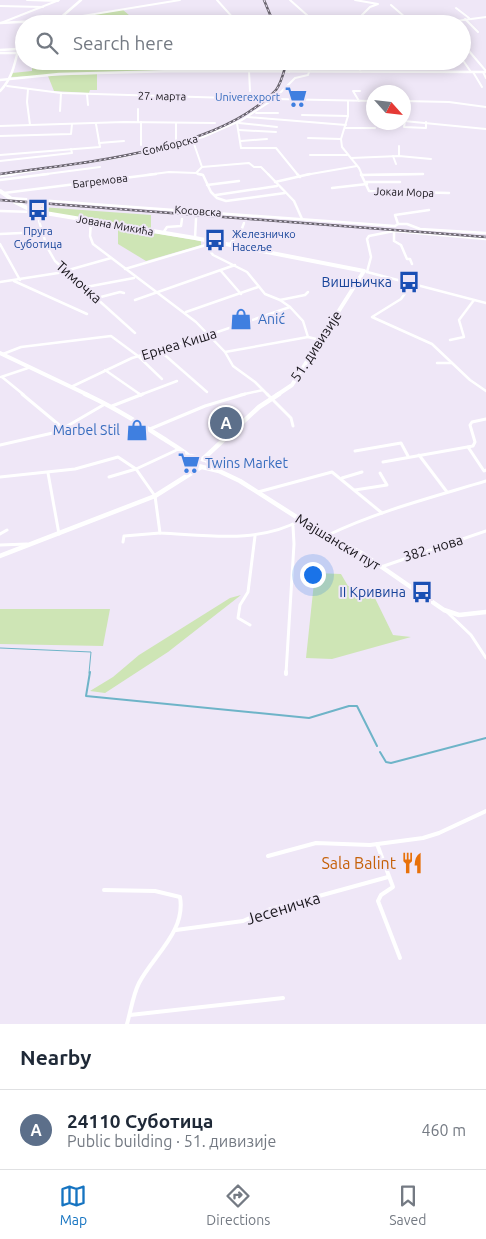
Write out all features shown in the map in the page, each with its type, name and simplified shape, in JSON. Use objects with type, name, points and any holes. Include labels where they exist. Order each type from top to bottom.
[{"type":"street","points":[[27,0],[59,0]]},
{"type":"street","points":[[22,15],[59,0]]},
{"type":"street","points":[[64,15],[81,0]]},
{"type":"street","points":[[88,15],[180,0]]},
{"type":"street","points":[[217,0],[230,15]]},
{"type":"street","points":[[290,0],[307,15]]},
{"type":"street","points":[[355,0],[378,4],[370,7],[362,15]]},
{"type":"street","points":[[392,5],[403,15]]},
{"type":"street","points":[[0,6],[43,7]]},
{"type":"street","points":[[456,8],[466,15]]},
{"type":"street","points":[[0,23],[15,17]]},
{"type":"street","points":[[471,18],[486,17]]},
{"type":"street","points":[[0,23],[15,23]]},
{"type":"street","points":[[471,25],[478,32]]},
{"type":"street","points":[[0,51],[15,51]]},
{"type":"street","points":[[471,53],[485,71],[486,78]]},
{"type":"street","points":[[0,91],[7,86],[15,65]]},
{"type":"street","points":[[0,80],[175,71],[485,71]]},
{"type":"street","points":[[249,71],[250,91]]},
{"type":"street","name":"Сомборска","points":[[0,176],[127,156],[192,140],[238,123],[274,99],[295,78],[307,75],[309,72]]},
{"type":"street","points":[[472,72],[482,86]]},
{"type":"street","name":"27. марта","points":[[7,86],[61,93],[264,99]]},
{"type":"street","points":[[28,89],[30,125]]},
{"type":"street","points":[[359,101],[353,91],[360,91]]},
{"type":"street","points":[[60,111],[61,93]]},
{"type":"street","points":[[87,94],[88,104]]},
{"type":"street","points":[[274,99],[366,101]]},
{"type":"street","points":[[347,155],[342,147],[342,139],[348,116],[348,101]]},
{"type":"street","points":[[411,101],[445,101],[486,107]]},
{"type":"street","points":[[138,108],[141,145]]},
{"type":"street","points":[[254,113],[278,113]]},
{"type":"street","points":[[302,115],[348,116]]},
{"type":"street","points":[[247,117],[366,127]]},
{"type":"street","points":[[411,121],[486,129]]},
{"type":"street","points":[[0,126],[140,122],[214,123]]},
{"type":"street","points":[[411,127],[426,128],[426,122]]},
{"type":"street","points":[[176,123],[176,139]]},
{"type":"street","points":[[277,127],[238,123],[241,148],[276,148],[300,177]]},
{"type":"street","points":[[0,136],[70,134],[72,124]]},
{"type":"street","points":[[0,155],[100,147],[96,124]]},
{"type":"street","points":[[239,130],[276,132]]},
{"type":"street","points":[[308,138],[342,139]]},
{"type":"street","points":[[241,141],[268,139]]},
{"type":"street","points":[[192,140],[202,167]]},
{"type":"street","points":[[99,143],[124,141]]},
{"type":"street","points":[[399,146],[399,156]]},
{"type":"street","points":[[0,161],[72,153],[71,149]]},
{"type":"street","points":[[310,155],[347,155]]},
{"type":"street","name":"Јокаи Мора","points":[[347,155],[357,166],[366,184],[372,191],[449,193]]},
{"type":"street","points":[[393,156],[396,164]]},
{"type":"street","points":[[351,158],[399,156],[431,159]]},
{"type":"street","points":[[374,157],[377,164]]},
{"type":"street","points":[[254,168],[249,163],[202,167],[196,173],[203,175],[212,194],[226,201],[286,193]]},
{"type":"street","points":[[275,182],[322,171],[357,166]]},
{"type":"street","points":[[0,180],[100,167]]},
{"type":"street","points":[[249,168],[261,167],[294,201],[302,219]]},
{"type":"street","name":"Багремова","points":[[2,192],[168,172],[196,173]]},
{"type":"street","points":[[361,174],[423,174]]},
{"type":"street","points":[[207,185],[239,180]]},
{"type":"street","points":[[332,188],[400,182]]},
{"type":"street","points":[[216,195],[278,185]]},
{"type":"street","name":"Косовска","points":[[2,192],[10,198],[395,226],[407,224],[420,229],[486,233]]},
{"type":"street","points":[[440,193],[440,199]]},
{"type":"street","points":[[15,202],[25,210]]},
{"type":"street","points":[[0,211],[25,210]]},
{"type":"street","name":"Јована Микића","points":[[25,210],[195,238],[207,243],[229,245],[365,272],[486,303]]},
{"type":"street","points":[[398,224],[395,215],[429,210]]},
{"type":"street","points":[[163,233],[167,227],[181,226],[182,219]]},
{"type":"street","points":[[195,238],[196,219]]},
{"type":"street","name":"Тимочка","points":[[39,221],[52,257],[134,333]]},
{"type":"street","points":[[91,222],[90,240],[124,269],[185,313],[210,335],[225,352],[233,366],[264,390],[291,418],[293,426]]},
{"type":"street","points":[[229,245],[242,231],[244,223]]},
{"type":"street","points":[[394,231],[394,241],[401,245],[407,259],[410,259],[412,264]]},
{"type":"street","points":[[365,272],[371,257],[368,237],[394,231],[486,239]]},
{"type":"street","points":[[0,234],[43,232]]},
{"type":"street","points":[[124,269],[207,243],[213,255],[236,265],[250,275],[265,294],[280,300],[290,308],[303,322],[308,337]]},
{"type":"street","points":[[0,244],[20,280]]},
{"type":"street","points":[[0,282],[65,271],[111,258]]},
{"type":"street","points":[[135,300],[236,265]]},
{"type":"street","points":[[222,270],[232,286],[241,294]]},
{"type":"street","name":"51. дивизије","points":[[196,463],[214,451],[248,417],[271,398],[292,385],[365,272]]},
{"type":"street","points":[[86,287],[135,277]]},
{"type":"street","points":[[14,281],[87,314]]},
{"type":"street","points":[[411,285],[401,299],[372,317],[423,338],[486,391]]},
{"type":"street","points":[[185,313],[258,287]]},
{"type":"street","points":[[97,298],[120,292],[124,293]]},
{"type":"street","points":[[280,300],[305,295],[308,292]]},
{"type":"street","points":[[450,340],[464,337],[459,320],[474,300]]},
{"type":"street","name":"Ернеа Киша","points":[[70,388],[104,370],[138,356],[178,342],[210,335],[290,308]]},
{"type":"street","points":[[1,354],[21,347],[111,336],[138,356],[162,378]]},
{"type":"street","points":[[225,352],[308,337],[320,340]]},
{"type":"street","points":[[159,350],[192,376],[207,392]]},
{"type":"street","points":[[1,354],[70,388],[112,406],[150,429],[188,455],[196,463],[190,474]]},
{"type":"street","points":[[437,363],[452,362]]},
{"type":"street","points":[[1,377],[28,368]]},
{"type":"street","points":[[104,370],[142,396]]},
{"type":"street","points":[[1,377],[64,429]]},
{"type":"street","points":[[112,406],[177,381]]},
{"type":"street","points":[[150,429],[179,416],[248,393],[264,390]]},
{"type":"street","points":[[0,445],[41,437],[64,429],[106,403]]},
{"type":"street","points":[[383,462],[476,444],[470,425],[472,422],[486,419]]},
{"type":"street","points":[[355,451],[401,443],[408,456]]},
{"type":"street","points":[[468,446],[485,471]]},
{"type":"street","points":[[109,477],[136,469],[179,449]]},
{"type":"street","name":"51. дивизије","points":[[208,463],[214,451]]},
{"type":"street","points":[[188,455],[202,459]]},
{"type":"street","points":[[419,455],[447,492]]},
{"type":"street","points":[[0,477],[48,473],[87,466],[118,457],[136,469],[155,496],[160,533]]},
{"type":"street","name":"Мајшански пут","points":[[202,459],[218,471],[258,492],[301,520],[363,554],[447,612]]},
{"type":"street","name":"Мајшански пут","points":[[196,463],[202,467],[218,471]]},
{"type":"street","points":[[0,556],[155,496],[208,463]]},
{"type":"street","points":[[258,492],[332,472],[382,513]]},
{"type":"street","points":[[341,478],[362,472]]},
{"type":"street","points":[[48,473],[59,534]]},
{"type":"street","points":[[355,490],[387,485],[380,473]]},
{"type":"street","points":[[328,535],[382,513],[486,481]]},
{"type":"street","points":[[122,542],[124,536],[160,533],[255,536],[279,532],[301,520]]},
{"type":"street","points":[[286,674],[294,544],[293,526]]},
{"type":"street","points":[[0,534],[7,530]]},
{"type":"street","name":"382. нова","points":[[381,567],[486,531]]},
{"type":"street","points":[[250,625],[238,618],[240,605],[248,592],[255,536]]},
{"type":"street","points":[[0,545],[34,544]]},
{"type":"street","points":[[447,612],[459,615],[486,612]]},
{"type":"street","points":[[447,612],[463,626],[486,658]]},
{"type":"street","points":[[268,856],[316,843],[377,844],[432,836],[486,811]]},
{"type":"street","points":[[377,844],[393,888],[381,895],[378,901],[400,958]]},
{"type":"street","name":"Јесеничка","points":[[176,930],[243,921],[268,910],[388,877]]},
{"type":"street","points":[[104,890],[146,891],[178,895],[182,904],[176,930],[140,982],[127,1024]]},
{"type":"street","points":[[130,1016],[284,998]]},
{"type":"green space","points":[[122,9],[129,15],[87,15]]},
{"type":"green space","points":[[173,70],[11,77],[12,73],[32,71]]},
{"type":"green space","points":[[97,74],[97,90],[90,90],[89,93],[54,91],[48,76]]},
{"type":"green space","points":[[41,207],[151,215],[151,231],[41,211]]},
{"type":"green space","points":[[118,227],[201,241],[201,245],[146,261],[118,244]]},
{"type":"green space","points":[[315,573],[341,574],[348,586],[371,590],[393,635],[411,637],[332,659],[306,658]]},
{"type":"green space","points":[[241,595],[168,652],[105,693],[90,691],[113,677],[139,655],[230,598]]},
{"type":"green space","points":[[0,609],[110,609],[103,646],[0,644]]},
{"type":"waterway","points":[[0,648],[91,652],[89,673]]},
{"type":"waterway","points":[[90,672],[86,696],[309,718],[349,706],[357,706],[377,746]]},
{"type":"waterway","points":[[380,752],[386,762],[391,763],[486,738]]},
{"type":"railway","points":[[264,0],[270,15]]},
{"type":"railway","points":[[0,174],[139,153],[175,144],[209,132],[239,118],[265,100],[276,90],[285,70]]},
{"type":"railway","points":[[0,200],[486,237]]},
{"type":"place","name":"Univerexport","points":[[296,97]]},
{"type":"place","name":"Пруга Суботица","points":[[38,210]]},
{"type":"place","name":"Железничко Насеље","points":[[215,240]]},
{"type":"place","name":"Вишњичка","points":[[409,282]]},
{"type":"place","name":"Anić","points":[[241,319]]},
{"type":"place","name":"24110 Суботица","points":[[226,423]]},
{"type":"place","name":"Marbel Stil","points":[[137,430]]},
{"type":"place","name":"Twins Market","points":[[189,463]]},
{"type":"place","name":"II Кривина","points":[[422,592]]},
{"type":"place","name":"Sala Balint","points":[[412,863]]}]
